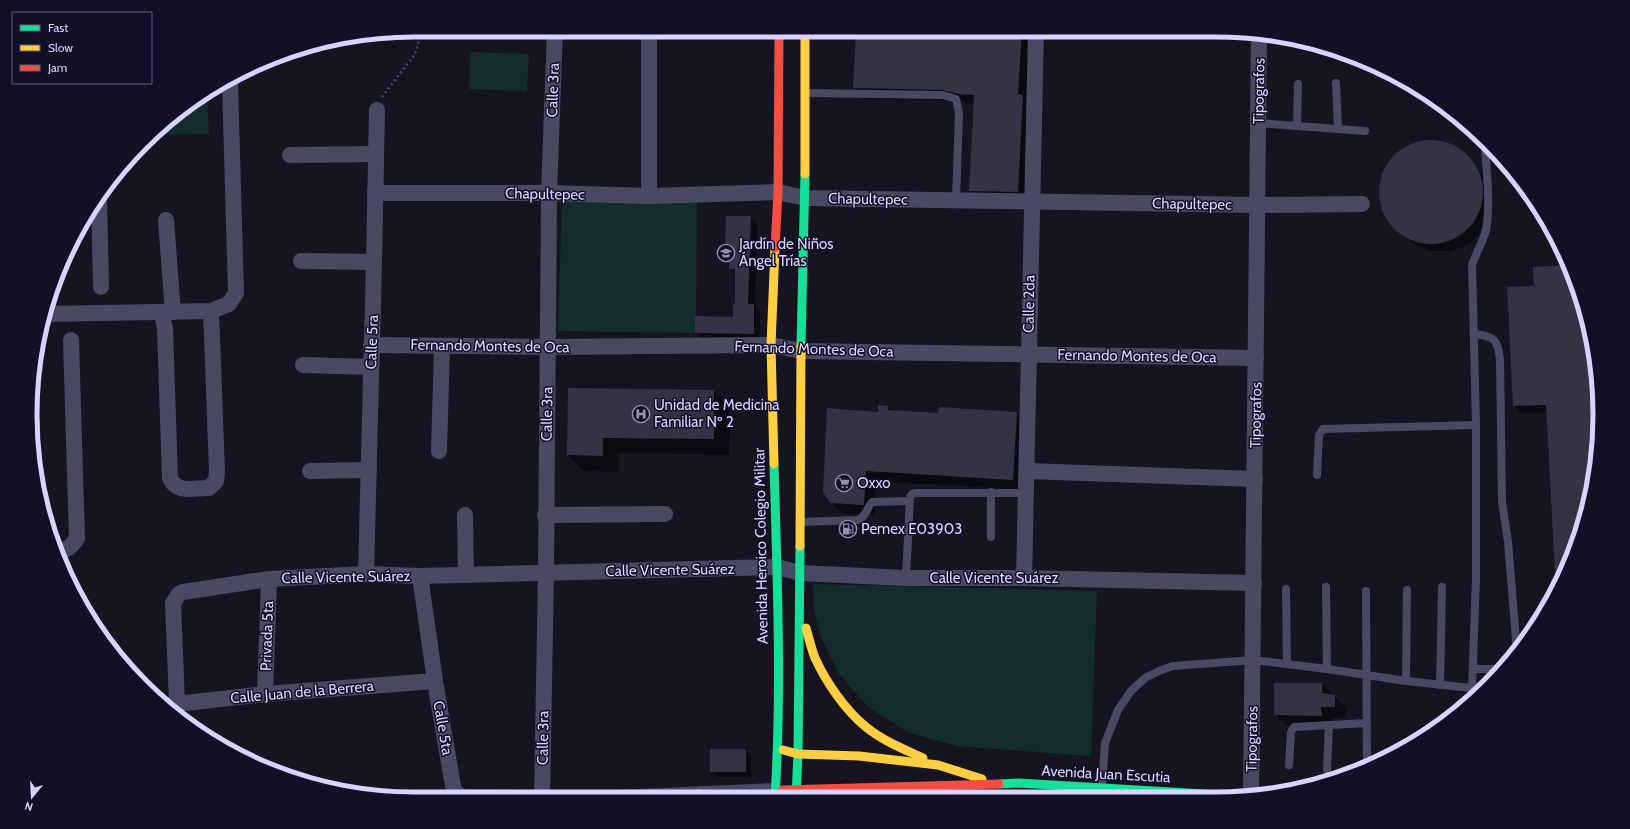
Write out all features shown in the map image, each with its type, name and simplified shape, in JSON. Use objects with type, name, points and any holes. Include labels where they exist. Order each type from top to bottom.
[{"type":"main road","name":"Avenida Heroico Colegio Militar","points":[[775,792],[778,749],[777,567],[771,345],[778,192],[779,37]]},
{"type":"main road","points":[[796,792],[800,613],[801,351],[805,198],[805,37]]},
{"type":"main road","points":[[800,613],[815,657],[828,681],[850,710],[866,726],[883,738],[938,765]]},
{"type":"main road","name":"Avenida Juan Escutia","points":[[778,749],[798,754],[859,756],[938,765],[1019,790],[1102,788],[1170,792]]},
{"type":"main road","name":"Avenida Juan Escutia","points":[[816,792],[996,783]]},
{"type":"street","name":"Calle 3ra","points":[[542,792],[546,572],[545,515],[549,193],[555,37]]},
{"type":"street","points":[[648,37],[649,196]]},
{"type":"street","name":"Calle 2da","points":[[1024,578],[1031,202],[1036,37]]},
{"type":"street","name":"Tipografos","points":[[1250,790],[1260,40]]},
{"type":"street","points":[[51,314],[211,311],[229,304],[236,293],[230,86]]},
{"type":"street","name":"Calle 5ra","points":[[366,574],[377,110]]},
{"type":"street","points":[[290,155],[376,154]]},
{"type":"street","name":"Chapultepec","points":[[375,193],[549,193],[649,196],[778,192],[805,198],[1258,205],[1362,204]]},
{"type":"street","points":[[100,206],[101,287]]},
{"type":"street","points":[[166,220],[167,312],[164,329],[170,478],[173,485],[180,489],[209,488],[216,481],[217,472],[211,311]]},
{"type":"street","points":[[301,261],[374,262]]},
{"type":"street","points":[[63,551],[70,547],[77,538],[71,340]]},
{"type":"street","name":"Fernando Montes de Oca","points":[[372,345],[548,347],[771,345],[801,351],[1256,358]]},
{"type":"street","points":[[439,451],[442,346]]},
{"type":"street","points":[[303,364],[371,367]]},
{"type":"street","points":[[310,471],[369,470]]},
{"type":"street","points":[[1027,471],[1255,479]]},
{"type":"street","points":[[545,515],[665,514]]},
{"type":"street","points":[[465,515],[466,575]]},
{"type":"street","name":"Calle Vicente Suárez","points":[[173,704],[173,603],[179,594],[183,592],[269,579],[366,574],[420,576],[777,567],[800,573],[906,578],[1024,578],[1254,583]]},
{"type":"street","name":"Calle 5ta","points":[[420,576],[435,681],[455,792]]},
{"type":"street","name":"Privada 5ta","points":[[265,694],[269,579]]},
{"type":"street","name":"Calle Juan de la Berrera","points":[[173,704],[265,694],[435,681]]},
{"type":"lane","points":[[1336,83],[1338,129]]},
{"type":"lane","points":[[1297,126],[1298,84]]},
{"type":"lane","points":[[805,93],[943,95],[956,99],[959,113],[956,200]]},
{"type":"lane","points":[[1258,122],[1365,131]]},
{"type":"lane","points":[[1476,687],[1473,669],[1476,578],[1476,425],[1472,265],[1475,254],[1486,231],[1485,151]]},
{"type":"lane","points":[[1474,334],[1488,336],[1497,342],[1499,347],[1502,501],[1508,542],[1516,642]]},
{"type":"lane","points":[[1317,475],[1319,435],[1323,429],[1476,425]]},
{"type":"lane","points":[[906,578],[910,497],[912,494],[917,492],[1026,493]]},
{"type":"lane","points":[[991,492],[991,537]]},
{"type":"lane","points":[[800,522],[856,520],[861,519],[872,502],[910,501]]},
{"type":"lane","points":[[1326,587],[1327,669]]},
{"type":"lane","points":[[1440,685],[1442,587]]},
{"type":"lane","points":[[1286,589],[1287,664]]},
{"type":"lane","points":[[1406,682],[1407,590]]},
{"type":"lane","points":[[1366,591],[1367,760]]},
{"type":"lane","points":[[1102,788],[1105,743],[1118,710],[1130,691],[1145,678],[1173,666],[1253,660],[1367,674],[1406,682],[1475,688]]},
{"type":"lane","points":[[1473,669],[1493,669]]},
{"type":"lane","points":[[1289,765],[1291,732],[1294,727],[1367,723]]},
{"type":"lane","points":[[1327,770],[1329,725]]},
{"type":"path","points":[[377,110],[380,100],[415,54],[420,37]]},
{"type":"green space","points":[[470,52],[529,54],[527,91],[469,89]]},
{"type":"green space","points":[[207,100],[209,134],[162,135],[185,115]]},
{"type":"green space","points":[[562,197],[697,201],[696,333],[558,331]]},
{"type":"green space","points":[[813,584],[1097,591],[1091,756],[957,746],[909,733],[868,707],[839,674],[821,638],[814,611]]},
{"type":"building","points":[[856,37],[1022,37],[1018,94],[1023,95],[1018,192],[969,191],[974,95],[958,94],[943,90],[853,88]]},
{"type":"building","points":[[1431,140],[1451,144],[1468,155],[1479,172],[1483,192],[1479,212],[1468,229],[1451,240],[1431,244],[1411,240],[1394,229],[1383,212],[1379,192],[1383,172],[1394,155],[1411,144]]},
{"type":"building","points":[[726,216],[751,216],[748,304],[754,304],[754,334],[695,333],[695,316],[733,317],[733,303],[735,304],[735,269],[729,269],[729,252],[725,252]]},
{"type":"building","points":[[1562,265],[1573,293],[1586,341],[1592,390],[1592,439],[1586,488],[1573,536],[1555,578],[1546,405],[1513,406],[1507,287],[1534,286],[1533,267]]},
{"type":"building","name":"Unidad de Medicina Familiar Nº 2","points":[[568,388],[714,390],[714,439],[603,438],[603,456],[567,455]]},
{"type":"building","points":[[878,405],[888,406],[888,410],[938,413],[939,407],[1017,412],[1013,480],[866,471],[864,505],[830,503],[823,492],[827,408],[878,412]]},
{"type":"building","points":[[1274,683],[1322,683],[1322,693],[1335,695],[1335,707],[1321,707],[1322,716],[1274,715]]},
{"type":"building","points":[[710,749],[746,749],[746,772],[710,772]]},
{"type":"traffic: fast","points":[[801,346],[805,174]]},
{"type":"traffic: fast","points":[[774,464],[779,672],[775,792]]},
{"type":"traffic: fast","points":[[796,792],[800,546]]},
{"type":"traffic: fast","points":[[999,784],[1019,783],[1171,792]]},
{"type":"traffic: slow","points":[[805,37],[805,174]]},
{"type":"traffic: slow","points":[[774,464],[771,345],[775,248]]},
{"type":"traffic: slow","points":[[800,546],[801,346]]},
{"type":"traffic: slow","points":[[806,628],[819,667],[830,686],[858,720],[879,736],[923,758]]},
{"type":"traffic: slow","points":[[783,750],[798,754],[859,756],[938,765],[982,779]]},
{"type":"traffic: jam","points":[[775,248],[778,192],[779,37]]},
{"type":"traffic: jam","points":[[782,790],[999,784]]},
{"type":"place","name":"Jardín de Niños Ángel Trías","points":[[726,253]]},
{"type":"place","name":"Unidad de Medicina Familiar Nº 2","points":[[641,414]]},
{"type":"place","name":"Oxxo","points":[[844,483]]},
{"type":"place","name":"Pemex E03903","points":[[848,529]]}]
